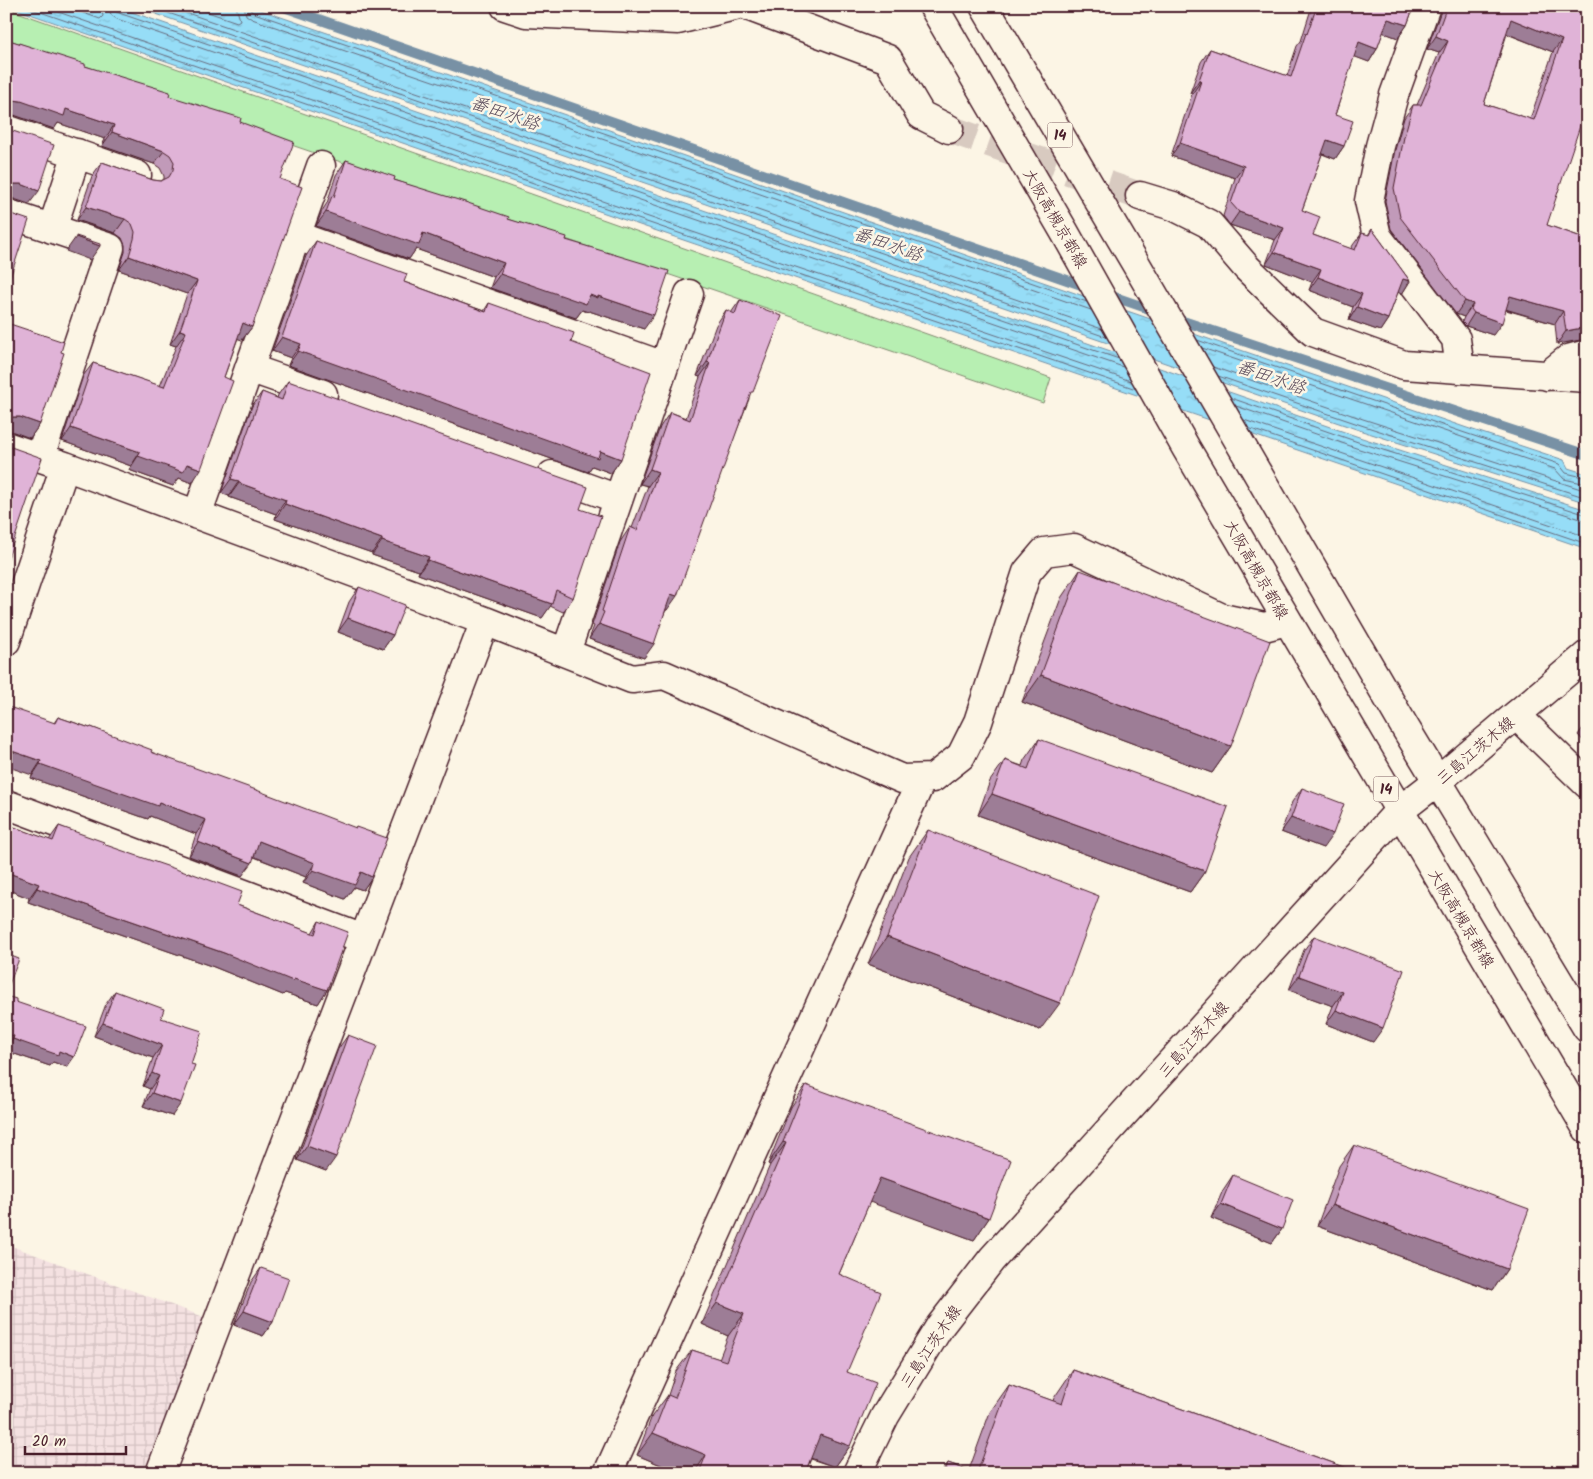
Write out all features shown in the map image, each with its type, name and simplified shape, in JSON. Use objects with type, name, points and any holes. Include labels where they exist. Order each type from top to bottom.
[{"type":"street","points":[[505,6],[526,14],[678,20],[735,6]]},
{"type":"street","points":[[747,6],[888,59],[921,115],[949,129]]},
{"type":"street","name":"大阪高槻京都線","points":[[933,6],[1064,231],[1186,448],[1587,1129]]},
{"type":"street","name":"14","points":[[984,6],[1406,729],[1439,780],[1587,1028]]},
{"type":"street","points":[[1426,6],[1394,95],[1380,146],[1369,202],[1377,236],[1456,339],[1460,369]]},
{"type":"street","points":[[1578,6],[1587,9]]},
{"type":"street","points":[[6,129],[148,179]]},
{"type":"street","points":[[52,228],[76,153]]},
{"type":"street","points":[[196,515],[321,166]]},
{"type":"street","points":[[1140,196],[1173,206],[1208,224],[1247,268],[1313,332],[1404,365],[1587,378]]},
{"type":"street","points":[[6,213],[110,248],[40,457]]},
{"type":"street","points":[[297,236],[664,366]]},
{"type":"street","points":[[566,652],[689,294]]},
{"type":"street","points":[[50,338],[77,347]]},
{"type":"street","points":[[1547,376],[1568,360],[1587,354]]},
{"type":"street","points":[[249,368],[350,404]]},
{"type":"street","points":[[6,446],[65,466],[484,621],[632,678],[664,674],[902,779],[933,778],[961,756],[978,722],[1027,572],[1044,552],[1074,548],[1222,618],[1264,627],[1287,621]]},
{"type":"street","points":[[6,641],[12,606],[65,466]]},
{"type":"street","points":[[526,466],[618,499]]},
{"type":"street","points":[[160,1473],[484,621]]},
{"type":"street","name":"三島江茨木線","points":[[857,1473],[885,1416],[940,1326],[992,1259],[1399,811],[1439,780],[1587,655]]},
{"type":"street","points":[[1516,715],[1587,784]]},
{"type":"street","points":[[608,1473],[922,779]]},
{"type":"street","points":[[6,804],[364,939]]},
{"type":"shaded area","points":[[6,1244],[204,1317],[143,1473],[6,1473]]},
{"type":"green space","points":[[6,8],[1051,378],[1043,403],[6,47]]},
{"type":"water","points":[[7,6],[114,6],[1359,437],[1587,510],[1587,549],[622,219]]},
{"type":"water","name":"番田水路","points":[[133,6],[249,6],[1014,272],[1564,460],[1568,468],[1587,474],[1587,503],[1359,430]]},
{"type":"building","points":[[1317,6],[1414,6],[1407,25],[1388,19],[1377,49],[1359,42],[1335,115],[1353,121],[1344,146],[1327,140],[1302,210],[1320,217],[1313,235],[1355,250],[1362,233],[1369,235],[1372,229],[1410,281],[1403,279],[1388,319],[1357,307],[1362,294],[1318,277],[1321,269],[1274,252],[1284,228],[1239,212],[1231,203],[1244,166],[1180,143],[1210,49],[1291,77]]},
{"type":"building","points":[[1447,6],[1576,6],[1587,11],[1587,105],[1547,225],[1587,239],[1587,327],[1566,331],[1563,311],[1510,296],[1502,323],[1474,313],[1471,309],[1473,304],[1465,301],[1400,217],[1394,188],[1404,137],[1413,105],[1421,105],[1448,41],[1436,36]],"holes":[[[1511,19],[1562,40],[1534,120],[1484,104]]]},
{"type":"building","points":[[6,39],[170,92],[169,96],[241,118],[240,122],[294,142],[280,179],[302,187],[252,327],[243,323],[224,377],[233,381],[201,469],[187,464],[183,472],[138,456],[140,452],[71,428],[93,363],[164,387],[186,332],[180,330],[197,281],[129,256],[135,232],[132,224],[125,219],[86,207],[102,162],[153,180],[161,181],[169,177],[173,170],[174,162],[170,155],[164,151],[112,132],[114,125],[66,109],[64,116],[21,101],[13,100],[6,103]]},
{"type":"building","points":[[6,127],[54,145],[39,191],[21,184],[13,184],[6,187]]},
{"type":"building","points":[[346,160],[395,177],[394,180],[567,237],[566,240],[669,271],[654,315],[598,296],[598,298],[590,295],[586,304],[500,274],[504,263],[423,233],[419,245],[326,212],[332,196],[334,197]]},
{"type":"building","points":[[6,211],[29,220],[6,290]]},
{"type":"building","points":[[76,237],[100,244],[100,246]]},
{"type":"building","points":[[316,241],[407,274],[404,282],[486,312],[489,303],[574,333],[571,342],[651,372],[621,459],[600,451],[598,458],[298,351],[301,344],[282,337]]},
{"type":"building","points":[[740,300],[782,316],[753,392],[751,392],[677,596],[671,594],[654,644],[599,624],[604,612],[602,611],[630,527],[637,530],[658,472],[650,469],[670,412],[690,420],[710,363],[707,362],[726,310],[735,314]]},
{"type":"building","points":[[6,321],[64,342],[61,352],[64,353],[40,424],[20,417],[8,419],[11,412],[6,410]]},
{"type":"building","points":[[288,381],[588,487],[580,509],[601,516],[573,598],[556,590],[552,604],[428,560],[429,557],[285,504],[286,500],[231,479],[262,392],[282,400]]},
{"type":"building","points":[[6,444],[42,458],[6,564]]},
{"type":"building","points":[[1080,570],[1270,641],[1231,746],[1041,675]]},
{"type":"building","points":[[359,587],[405,605],[393,635],[348,618]]},
{"type":"building","points":[[6,706],[55,723],[58,717],[91,727],[152,750],[151,752],[387,838],[372,877],[361,872],[355,885],[313,870],[315,863],[259,841],[252,863],[198,842],[206,820],[159,802],[158,806],[40,764],[41,761],[6,749]]},
{"type":"building","points":[[1039,739],[1228,807],[1205,871],[992,794],[1005,760],[1028,769]]},
{"type":"building","points":[[1302,788],[1344,804],[1333,834],[1291,818]]},
{"type":"building","points":[[6,824],[53,841],[59,826],[104,842],[103,844],[242,892],[237,905],[315,934],[319,921],[348,932],[327,990],[294,979],[293,981],[224,953],[37,888],[39,884],[6,872]]},
{"type":"building","points":[[928,830],[1099,896],[1060,1003],[887,937]]},
{"type":"building","points":[[1314,936],[1404,970],[1383,1028],[1336,1010],[1343,992],[1299,976]]},
{"type":"building","points":[[6,954],[19,959],[6,992]]},
{"type":"building","points":[[115,991],[164,1009],[161,1018],[202,1031],[191,1064],[195,1065],[181,1103],[152,1093],[159,1076],[152,1073],[162,1045],[103,1023]]},
{"type":"building","points":[[6,996],[16,999],[16,1002],[86,1026],[74,1057],[59,1051],[58,1055],[13,1039],[14,1036],[6,1033]]},
{"type":"building","points":[[348,1035],[377,1046],[336,1157],[307,1146]]},
{"type":"building","points":[[806,1085],[1011,1160],[989,1218],[880,1178],[839,1274],[881,1292],[847,1372],[876,1383],[850,1446],[820,1435],[805,1473],[699,1473],[706,1455],[653,1433],[668,1395],[675,1398],[692,1350],[726,1361],[744,1314],[717,1303],[786,1143],[783,1142]]},
{"type":"building","points":[[1354,1145],[1529,1209],[1507,1269],[1332,1205]]},
{"type":"building","points":[[1233,1175],[1293,1200],[1282,1229],[1221,1204]]},
{"type":"building","points":[[261,1268],[289,1278],[273,1322],[244,1311]]},
{"type":"building","points":[[1073,1370],[1361,1473],[977,1473],[1009,1385],[1062,1404]]},
{"type":"building","points":[[948,1463],[975,1473],[944,1473]]},
{"type":"waterway","points":[[281,6],[1090,288]]},
{"type":"waterway","points":[[1106,294],[1158,312]]},
{"type":"waterway","points":[[1174,318],[1587,455]]},
{"type":"tunnel","points":[[949,129],[1140,196]]}]
